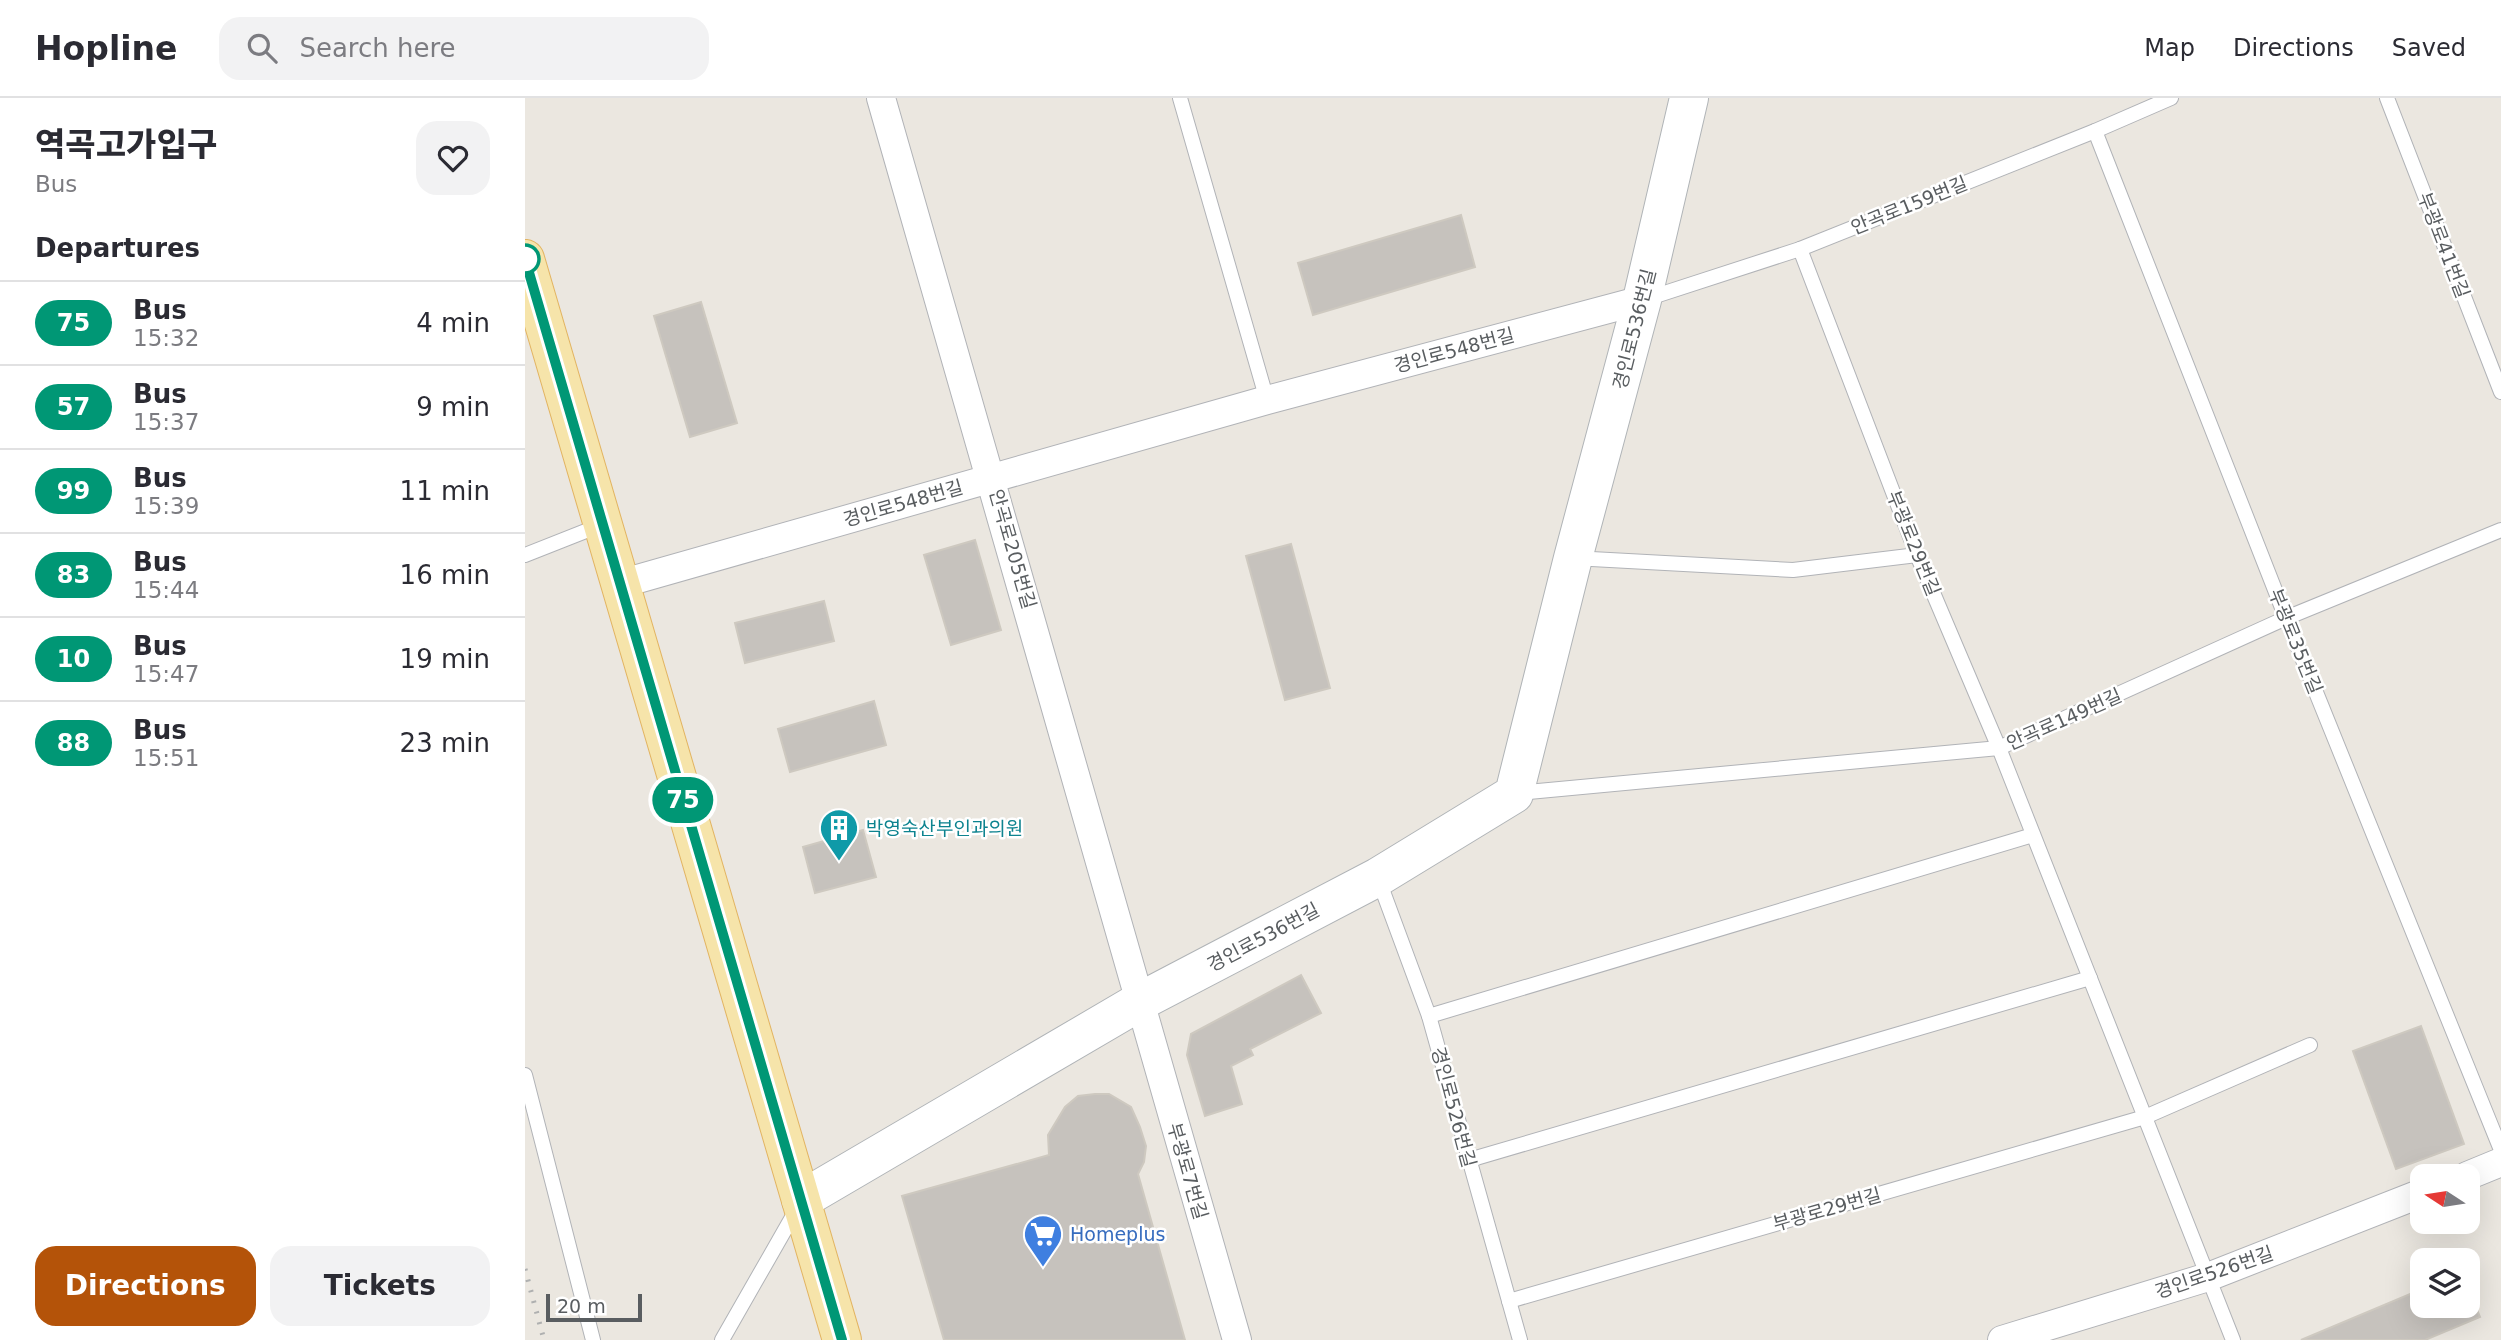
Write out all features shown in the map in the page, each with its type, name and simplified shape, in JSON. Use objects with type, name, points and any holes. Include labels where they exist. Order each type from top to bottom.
[{"type":"main road","points":[[525,259],[842,1340]]},
{"type":"street","name":"안곡로205번길","points":[[881,98],[992,477],[1139,1002]]},
{"type":"street","name":"경인로536번길","points":[[801,1200],[1139,1002],[1378,877],[1514,794],[1642,300],[1689,98]]},
{"type":"street","name":"경인로548번길","points":[[620,584],[1267,400],[1642,300]]},
{"type":"street","name":"부광로7번길","points":[[1139,1002],[1237,1340]]},
{"type":"street","points":[[2480,1171],[2501,1163]]},
{"type":"street","name":"경인로526번길","points":[[2002,1340],[2209,1277],[2410,1199]]},
{"type":"lane","points":[[1180,98],[1267,400]]},
{"type":"lane","name":"안곡로159번길","points":[[1642,300],[1800,248],[2095,131],[2171,98]]},
{"type":"lane","name":"부광로41번길","points":[[2387,98],[2501,392]]},
{"type":"lane","name":"부광로35번길","points":[[2095,131],[2286,618],[2501,1150]]},
{"type":"lane","name":"부광로29번길","points":[[1800,248],[1917,555],[1999,748],[2233,1340]]},
{"type":"lane","points":[[525,555],[602,524]]},
{"type":"lane","name":"안곡로149번길","points":[[1514,794],[1999,748],[2286,618],[2501,530]]},
{"type":"lane","points":[[1573,558],[1793,570],[1917,555]]},
{"type":"lane","points":[[1429,1016],[2033,835]]},
{"type":"lane","name":"경인로526번길","points":[[1378,877],[1429,1016],[1520,1340]]},
{"type":"lane","points":[[1469,1160],[2090,978]]},
{"type":"lane","points":[[2145,1117],[2310,1045]]},
{"type":"lane","points":[[525,1075],[593,1340]]},
{"type":"lane","name":"부광로29번길","points":[[1509,1301],[2145,1117]]},
{"type":"lane","points":[[722,1340],[801,1200]]},
{"type":"building","points":[[1461,215],[1475,267],[1313,315],[1298,263]]},
{"type":"building","points":[[701,302],[737,423],[690,437],[654,316]]},
{"type":"building","points":[[975,540],[1001,630],[951,645],[924,555]]},
{"type":"building","points":[[1291,544],[1330,688],[1285,700],[1246,556]]},
{"type":"building","points":[[824,601],[834,641],[745,663],[735,623]]},
{"type":"building","points":[[874,701],[886,745],[790,772],[778,729]]},
{"type":"building","name":"박영숙산부인과의원","points":[[863,830],[876,877],[815,893],[803,847]]},
{"type":"building","points":[[1301,975],[1321,1013],[1250,1049],[1253,1055],[1231,1066],[1242,1104],[1205,1116],[1187,1055],[1191,1034]]},
{"type":"building","points":[[2421,1026],[2464,1144],[2396,1169],[2353,1051]]},
{"type":"building","name":"Homeplus","points":[[1109,1094],[1131,1107],[1140,1127],[1146,1146],[1144,1162],[1138,1174],[1185,1340],[944,1340],[902,1196],[1049,1155],[1048,1135],[1065,1107],[1078,1096]]},
{"type":"building","points":[[2410,1294],[2410,1318],[2478,1318],[2425,1340],[2301,1340]]},
{"type":"railway","points":[[525,1269],[544,1340]]},
{"type":"bus line","name":"75","points":[[525,259],[842,1340]]},
{"type":"place","name":"박영숙산부인과의원","points":[[839,862]]},
{"type":"place","name":"Homeplus","points":[[1043,1268]]}]
